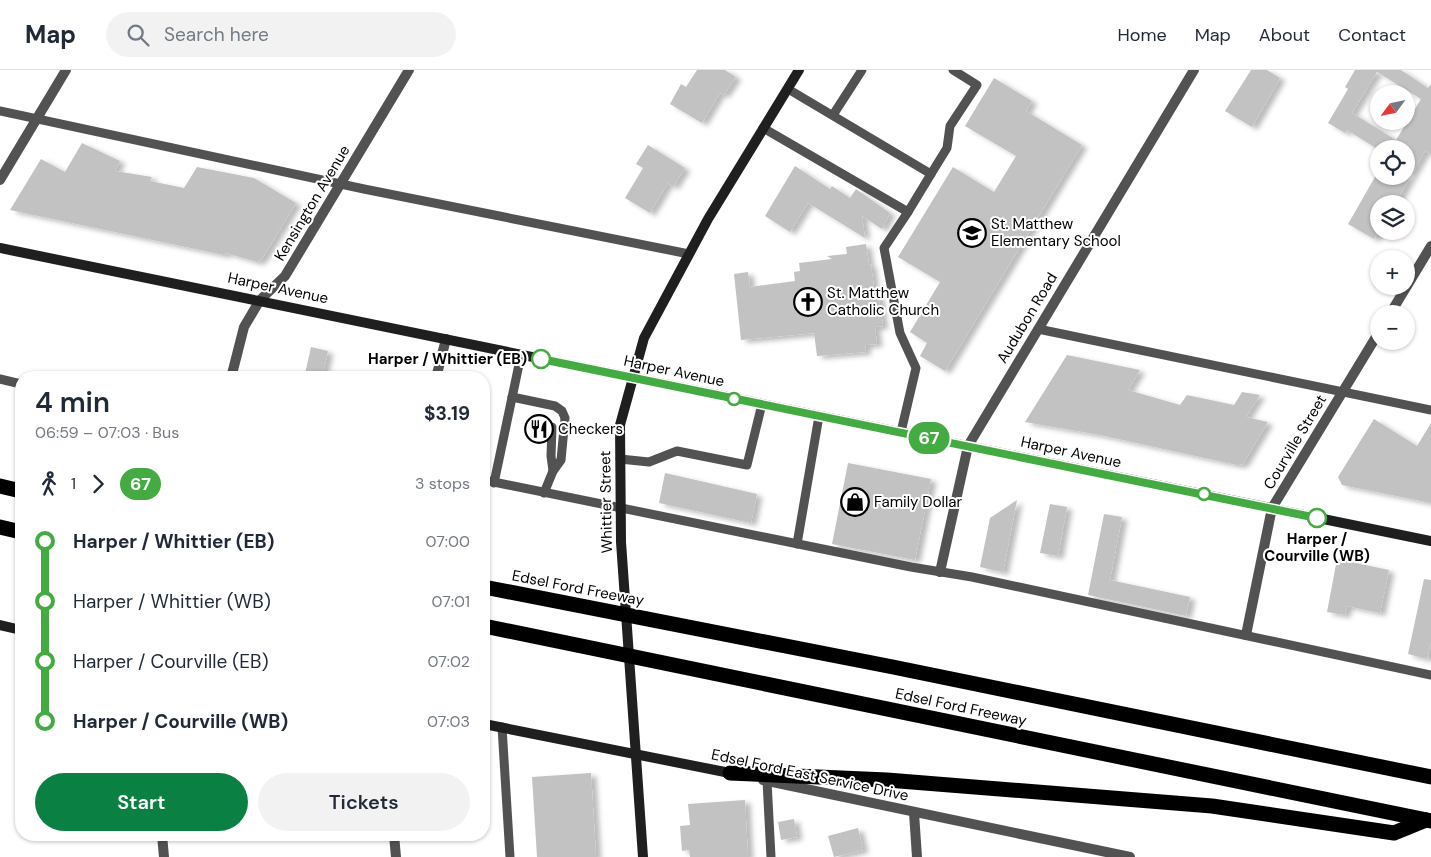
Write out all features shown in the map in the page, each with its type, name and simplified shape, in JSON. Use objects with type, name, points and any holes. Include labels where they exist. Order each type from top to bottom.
[{"type":"highway","points":[[0,486],[15,490]]},
{"type":"highway","points":[[0,527],[15,531]]},
{"type":"highway","name":"Edsel Ford Freeway","points":[[490,588],[883,665],[1431,777]]},
{"type":"highway","name":"Edsel Ford Freeway","points":[[490,627],[1428,820]]},
{"type":"highway","points":[[730,773],[887,780],[1212,806],[1394,833],[1428,820]]},
{"type":"main road","name":"Whittier Street","points":[[643,857],[621,542],[620,424],[644,338],[689,254],[799,70]]},
{"type":"main road","name":"Harper Avenue","points":[[0,248],[1431,541]]},
{"type":"main road","points":[[0,625],[15,629]]},
{"type":"main road","name":"Edsel Ford East Service Drive","points":[[490,725],[730,773]]},
{"type":"street","points":[[0,180],[66,70]]},
{"type":"street","name":"Kensington Avenue","points":[[233,371],[244,327],[260,300],[285,276],[409,70]]},
{"type":"street","name":"Audubon Road","points":[[940,572],[968,446],[1194,70]]},
{"type":"street","points":[[1395,305],[1431,246]]},
{"type":"street","points":[[438,371],[446,339]]},
{"type":"street","name":"Courville Street","points":[[1246,635],[1272,508],[1370,347]]},
{"type":"street","name":"Edsel Ford East Service Drive","points":[[730,773],[1130,857]]},
{"type":"street","points":[[914,812],[917,857]]},
{"type":"street","points":[[163,841],[164,857]]},
{"type":"street","points":[[395,841],[396,857]]},
{"type":"lane","points":[[833,115],[862,70]]},
{"type":"lane","points":[[901,432],[916,368],[900,334],[884,248],[947,148],[950,126],[977,85],[953,70]]},
{"type":"lane","points":[[788,89],[931,174]]},
{"type":"lane","points":[[0,110],[341,184],[689,254]]},
{"type":"lane","points":[[763,128],[908,212]]},
{"type":"lane","points":[[1038,329],[1431,410]]},
{"type":"lane","points":[[494,483],[521,355]]},
{"type":"lane","points":[[0,380],[15,383]]},
{"type":"lane","points":[[512,397],[555,406],[565,418],[561,460],[553,471],[544,493]]},
{"type":"lane","points":[[547,404],[554,414]]},
{"type":"lane","points":[[620,459],[649,462],[677,451],[747,465],[762,404]]},
{"type":"lane","points":[[797,544],[818,416]]},
{"type":"lane","points":[[552,427],[551,456],[553,471]]},
{"type":"lane","points":[[490,482],[940,572],[1431,675]]},
{"type":"lane","points":[[502,727],[510,857]]},
{"type":"lane","points":[[767,781],[771,857]]},
{"type":"building","points":[[697,70],[725,70],[736,77],[724,95],[720,93],[702,123],[670,104],[681,84],[686,87]]},
{"type":"building","points":[[1251,70],[1267,70],[1280,78],[1252,127],[1225,111]]},
{"type":"building","points":[[1355,70],[1401,70],[1428,88],[1431,84],[1431,154],[1425,151],[1415,169],[1415,140],[1396,140],[1370,140],[1370,144],[1347,130],[1345,133],[1328,123],[1348,89],[1345,87]]},
{"type":"building","points":[[994,78],[1032,101],[1026,111],[1082,145],[945,371],[920,356],[927,343],[910,332],[940,282],[898,257],[953,167],[994,192],[1016,156],[965,126]]},
{"type":"building","points":[[82,143],[120,161],[115,171],[152,177],[150,181],[184,188],[197,167],[254,178],[296,203],[262,259],[257,262],[226,253],[224,255],[10,210],[41,159],[65,172]]},
{"type":"building","points":[[648,145],[685,168],[673,187],[668,183],[650,213],[625,198],[643,168],[636,164]]},
{"type":"building","points":[[795,166],[830,189],[832,186],[850,198],[856,189],[890,213],[882,229],[862,216],[865,238],[808,203],[790,232],[765,216]]},
{"type":"building","points":[[1370,185],[1406,185],[1400,195],[1370,195],[1370,237],[1348,224]]},
{"type":"building","name":"St. Matthew Catholic Church","points":[[866,244],[869,265],[871,264],[875,297],[878,291],[883,326],[875,327],[877,344],[865,345],[866,352],[817,356],[814,333],[741,340],[734,274],[748,272],[750,287],[795,281],[794,272],[800,271],[799,263],[832,259],[827,256],[847,254],[846,247]]},
{"type":"building","points":[[311,347],[328,351],[324,371],[306,371]]},
{"type":"building","points":[[1067,355],[1140,370],[1128,390],[1180,405],[1187,395],[1234,405],[1242,392],[1260,395],[1246,417],[1268,422],[1243,464],[1237,465],[1100,435],[1025,422]]},
{"type":"building","points":[[1374,419],[1417,446],[1431,423],[1431,503],[1342,485],[1338,477]]},
{"type":"building","points":[[848,463],[931,479],[915,560],[832,544]]},
{"type":"building","points":[[665,473],[757,494],[751,523],[659,503]]},
{"type":"building","points":[[1017,500],[1003,572],[980,567],[990,518]]},
{"type":"building","points":[[1050,504],[1067,507],[1058,556],[1040,553]]},
{"type":"building","points":[[1104,514],[1122,517],[1110,580],[1190,597],[1186,616],[1088,595]]},
{"type":"building","points":[[1337,559],[1389,570],[1380,613],[1347,606],[1345,615],[1327,612]]},
{"type":"building","points":[[1424,579],[1431,580],[1431,641],[1427,659],[1408,654]]},
{"type":"building","points":[[591,773],[596,857],[537,857],[532,777]]},
{"type":"building","points":[[745,800],[748,857],[690,857],[689,850],[682,851],[680,826],[690,825],[688,804]]},
{"type":"building","points":[[794,819],[797,837],[781,840],[778,822]]},
{"type":"building","points":[[858,828],[863,850],[834,857],[828,836]]},
{"type":"bus line","name":"67","points":[[541,359],[1317,518]]},
{"type":"place","name":"St. Matthew Elementary School","points":[[972,233]]},
{"type":"place","name":"St. Matthew Catholic Church","points":[[808,302]]},
{"type":"place","name":"Harper / Whittier (EB)","points":[[541,359]]},
{"type":"place","name":"Checkers","points":[[539,429]]},
{"type":"place","name":"Family Dollar","points":[[855,502]]},
{"type":"place","name":"Harper / Courville (WB)","points":[[1317,518]]}]
